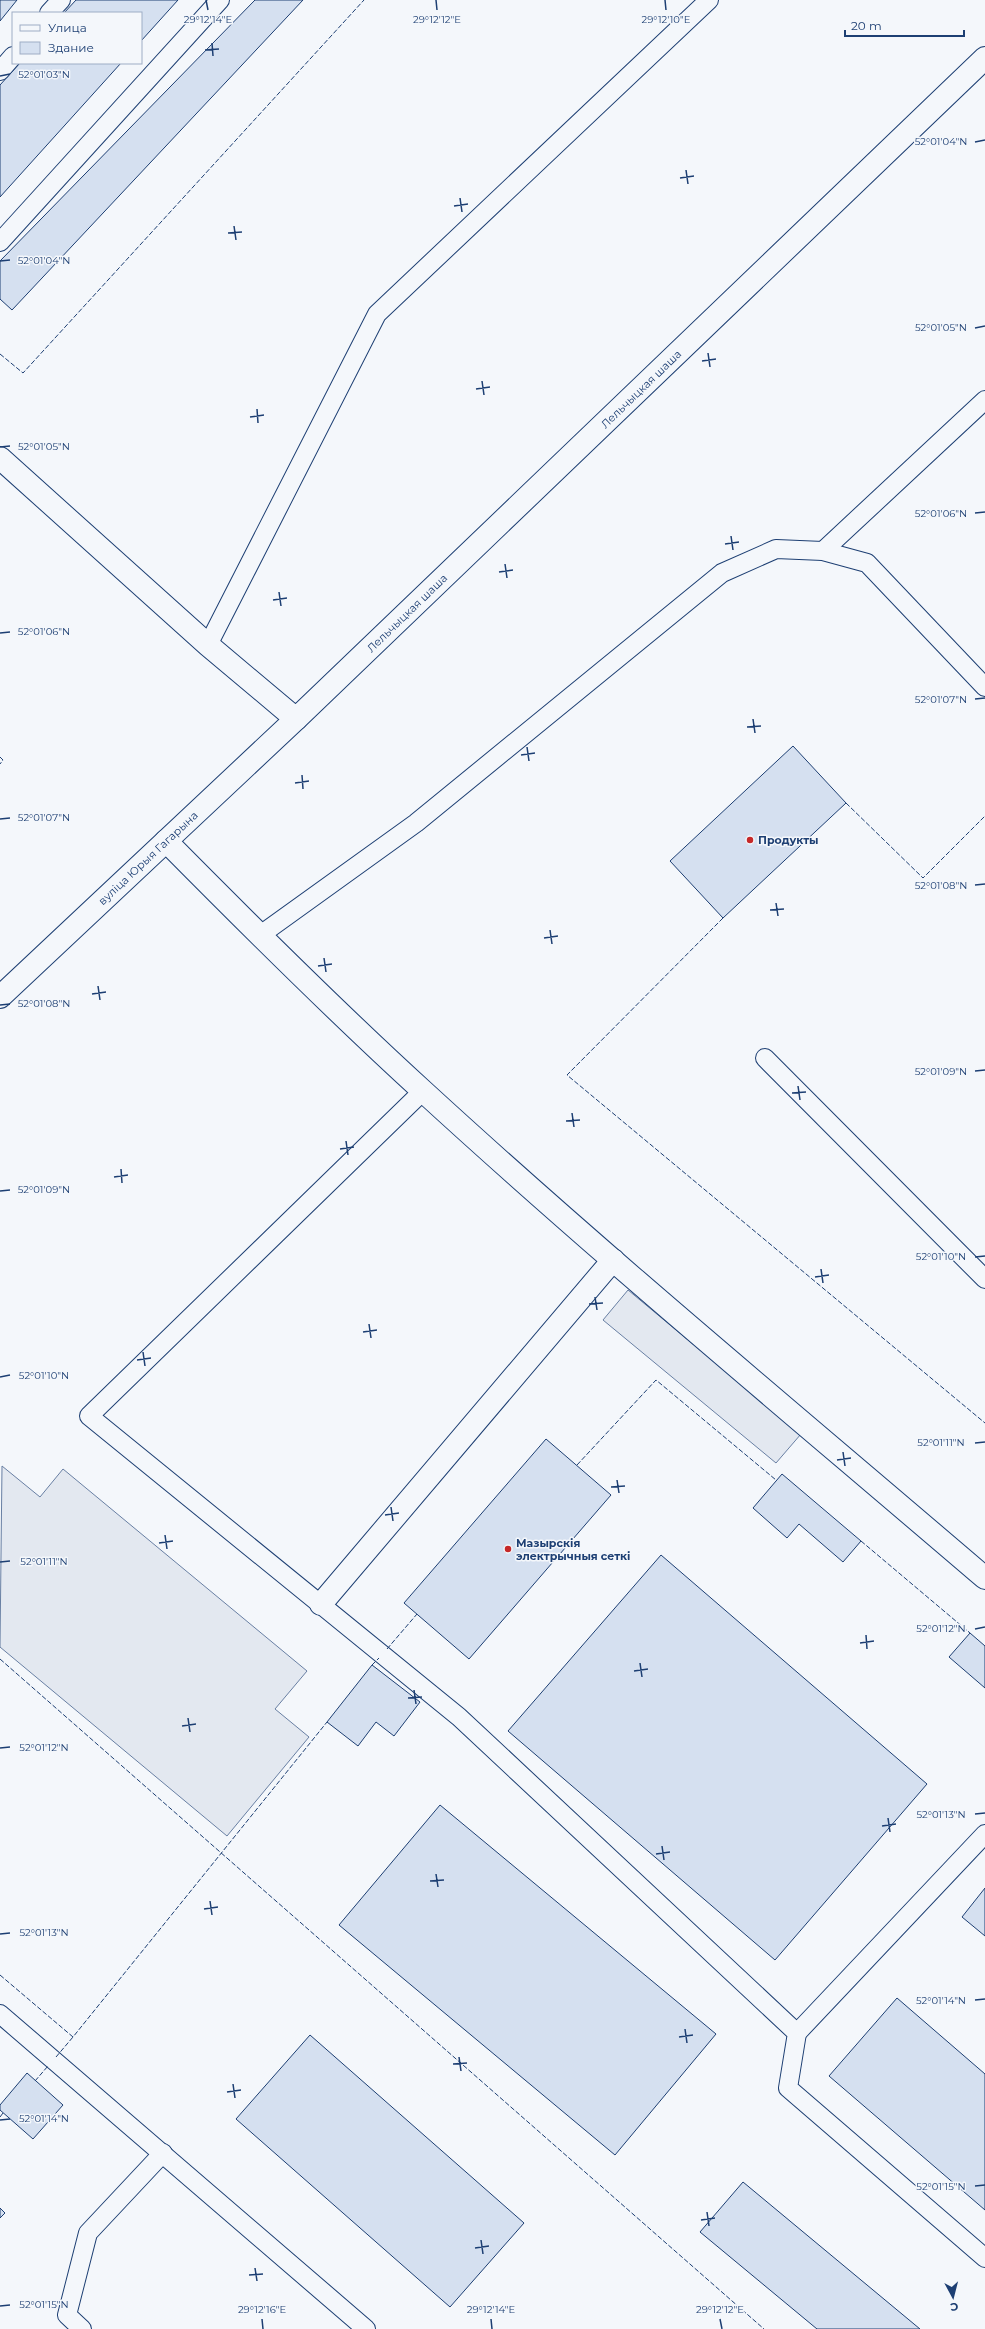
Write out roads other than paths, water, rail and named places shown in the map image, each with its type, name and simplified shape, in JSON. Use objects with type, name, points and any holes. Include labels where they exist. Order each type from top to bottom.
[{"type":"main road","name":"Лельчыцкая шаша","points":[[296,719],[985,58]]},
{"type":"main road","points":[[0,458],[208,646],[296,719]]},
{"type":"main road","name":"вуліца Юрыя Гагарына","points":[[0,997],[296,719]]},
{"type":"main road","points":[[166,841],[259,936],[423,1092],[613,1260],[985,1578]]},
{"type":"main road","points":[[321,1604],[613,1260]]},
{"type":"lane","points":[[51,12],[61,0]]},
{"type":"lane","points":[[2,235],[220,0]]},
{"type":"lane","points":[[208,646],[377,314],[709,0]]},
{"type":"lane","points":[[0,71],[12,57]]},
{"type":"lane","points":[[823,551],[985,400]]},
{"type":"lane","points":[[259,936],[416,823],[722,573],[776,549],[823,551],[867,563],[985,686]]},
{"type":"lane","points":[[765,1058],[985,1279]]},
{"type":"lane","points":[[423,1092],[89,1416],[459,1717],[796,2033]]},
{"type":"lane","points":[[985,1834],[796,2033],[788,2088],[985,2258]]},
{"type":"lane","points":[[0,2014],[366,2329]]},
{"type":"lane","points":[[82,2329],[68,2316],[88,2233],[163,2153]]},
{"type":"place","name":"Продукты","points":[[750,840]]},
{"type":"place","name":"Мазырскія электрычныя сеткі","points":[[508,1549]]}]
